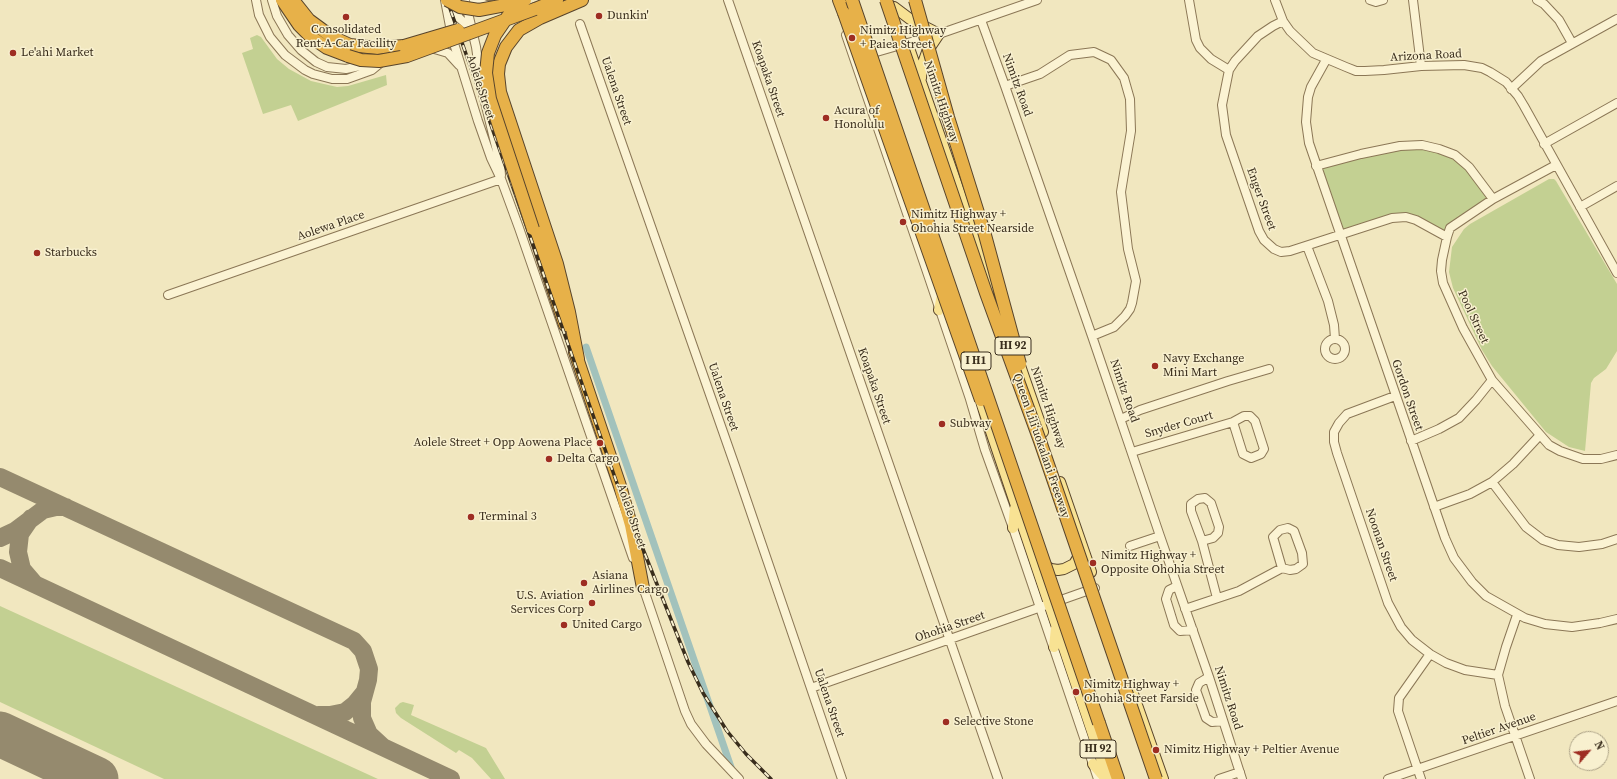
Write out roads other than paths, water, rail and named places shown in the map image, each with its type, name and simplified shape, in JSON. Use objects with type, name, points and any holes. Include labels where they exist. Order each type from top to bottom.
[{"type":"highway","points":[[282,0],[299,25],[311,37],[327,48],[361,60],[379,61],[392,59],[444,43],[531,4]]},
{"type":"highway","points":[[293,0],[309,20],[328,34],[350,45],[378,48],[404,46],[531,4]]},
{"type":"highway","points":[[446,0],[460,7],[479,10],[558,0]]},
{"type":"highway","points":[[578,359],[558,264],[500,92],[498,74],[506,47],[519,30],[540,18],[582,0]]},
{"type":"highway","points":[[839,0],[956,335],[1098,722]]},
{"type":"highway","name":"I H1","points":[[852,0],[1118,779]]},
{"type":"highway","points":[[915,0],[948,117],[985,235],[1040,441]]},
{"type":"highway","name":"Queen Liliʻuokalani Freeway","points":[[891,2],[986,293],[1040,441],[1156,779]]},
{"type":"highway","points":[[531,4],[508,16],[495,34],[488,53],[486,73],[490,99],[622,493],[643,588]]},
{"type":"main road","name":"HI 92","points":[[848,0],[868,55],[913,201],[1031,550],[1045,606],[1056,624],[1107,779]]},
{"type":"main road","points":[[891,2],[910,19],[939,34],[927,52],[922,66],[921,83]]},
{"type":"main road","name":"Nimitz Highway","points":[[891,2],[921,83],[1163,779]]},
{"type":"main road","points":[[864,89],[871,67]]},
{"type":"main road","points":[[899,189],[913,201]]},
{"type":"main road","points":[[939,310],[943,290]]},
{"type":"main road","points":[[1013,528],[1015,502]]},
{"type":"main road","points":[[1031,550],[1037,560],[1044,566],[1058,570],[1074,564],[1082,552],[1082,545]]},
{"type":"main road","points":[[1054,647],[1056,624]]},
{"type":"main road","points":[[1093,764],[1107,779]]},
{"type":"street","points":[[256,0],[256,5],[263,25],[274,42],[293,62],[313,74],[332,79],[347,79],[372,70],[383,60]]},
{"type":"street","points":[[272,0],[282,27],[295,45],[316,62],[337,69],[357,68],[383,60],[452,37],[531,4],[549,0]]},
{"type":"street","name":"Aolele Street","points":[[446,0],[452,37],[491,158],[501,180],[688,717],[699,736],[739,779]]},
{"type":"street","points":[[453,0],[459,18],[472,29]]},
{"type":"street","name":"Aolele Street","points":[[465,0],[472,29],[482,90],[500,163],[501,180]]},
{"type":"street","points":[[474,0],[486,5],[503,2],[531,4]]},
{"type":"street","name":"Koapaka Street","points":[[728,0],[998,779]]},
{"type":"street","points":[[834,0],[970,399],[987,457],[1013,528],[1045,606],[1054,647],[1098,779]]},
{"type":"street","points":[[853,58],[939,34],[1037,0]]},
{"type":"street","points":[[1189,0],[1196,40],[1200,48],[1212,59],[1230,70]]},
{"type":"street","name":"Arizona Road","points":[[1275,0],[1283,21],[1290,31],[1313,53],[1326,60],[1356,70],[1384,70],[1421,66],[1464,64],[1482,68],[1498,76],[1511,89],[1524,106],[1616,271]]},
{"type":"street","points":[[1370,0],[1376,2],[1383,0]]},
{"type":"street","points":[[1413,0],[1421,66]]},
{"type":"street","points":[[1537,0],[1544,4],[1559,20],[1572,43]]},
{"type":"street","name":"Nimitz Road","points":[[981,20],[1121,419],[1241,775]]},
{"type":"street","points":[[1511,89],[1541,61],[1617,20]]},
{"type":"street","name":"Enger Street","points":[[1283,21],[1258,36],[1242,52],[1230,70],[1222,105],[1224,128],[1261,236],[1269,246],[1281,252],[1290,251],[1392,218],[1406,216],[1447,237]]},
{"type":"street","name":"Ualena Street","points":[[580,24],[735,466],[842,779]]},
{"type":"street","points":[[422,47],[435,48],[448,53],[461,67]]},
{"type":"street","points":[[1005,86],[1040,74],[1070,55],[1094,52],[1111,60],[1124,78],[1130,99],[1131,131],[1121,192],[1128,249],[1136,281],[1132,303],[1125,316],[1114,327],[1092,336]]},
{"type":"street","name":"Gordon Street","points":[[1326,60],[1311,87],[1307,106],[1307,132],[1316,166],[1395,396],[1447,543],[1459,567],[1486,596],[1518,615],[1545,624],[1572,626],[1600,623],[1617,619]]},
{"type":"street","points":[[1544,144],[1617,103]]},
{"type":"street","points":[[1316,166],[1374,151],[1400,146],[1422,145],[1439,149],[1454,156],[1469,167],[1493,199]]},
{"type":"street","name":"Pool Street","points":[[1556,165],[1493,199],[1450,228],[1441,271],[1443,283],[1463,328],[1492,380],[1549,445],[1560,451],[1583,459],[1601,459],[1617,455]]},
{"type":"street","name":"Aolewa Place","points":[[168,295],[501,180]]},
{"type":"street","points":[[1580,207],[1617,186]]},
{"type":"street","points":[[1307,246],[1328,301],[1334,325],[1335,339]]},
{"type":"street","points":[[1121,419],[1140,410],[1269,369]]},
{"type":"street","points":[[1411,441],[1439,429],[1459,418],[1492,380]]},
{"type":"street","name":"Noonan Street","points":[[1395,396],[1347,414],[1339,423],[1334,432],[1334,442],[1388,603],[1401,627],[1412,640],[1430,654],[1446,663],[1465,670],[1498,675]]},
{"type":"street","name":"Snyder Court","points":[[1132,452],[1233,422],[1244,416],[1250,416],[1255,421],[1264,449],[1261,454],[1251,458],[1243,454],[1233,422]]},
{"type":"street","points":[[1434,507],[1470,494],[1492,482],[1513,464],[1540,435]]},
{"type":"street","points":[[1492,482],[1526,528],[1543,540],[1558,545],[1579,547],[1602,544],[1617,539]]},
{"type":"street","points":[[1202,541],[1213,538],[1218,533],[1219,527],[1211,503],[1205,498],[1198,499],[1192,504],[1191,511],[1202,541],[1217,598]]},
{"type":"street","points":[[1185,609],[1239,591],[1282,568],[1290,570],[1303,564],[1302,553],[1294,531],[1288,528],[1280,530],[1273,537],[1282,568]]},
{"type":"street","points":[[1130,546],[1160,536]]},
{"type":"street","points":[[1177,586],[1169,590],[1166,599],[1174,625],[1180,631],[1193,630]]},
{"type":"street","name":"Ohohia Street","points":[[811,688],[1096,588]]},
{"type":"street","points":[[1518,615],[1506,647],[1498,675],[1505,706],[1530,779]]},
{"type":"street","points":[[1421,779],[1398,711],[1399,698],[1430,654]]},
{"type":"street","points":[[1209,677],[1199,683],[1196,690],[1206,718],[1212,722],[1223,721]]},
{"type":"street","name":"Peltier Avenue","points":[[1388,779],[1617,701]]},
{"type":"street","points":[[1218,779],[1241,775]]},
{"type":"waterway","points":[[586,347],[732,770]]},
{"type":"railway","points":[[447,0],[619,489],[688,662],[703,693],[727,731],[746,754],[771,779]]},
{"type":"place","name":"Dunkin'","points":[[599,16]]},
{"type":"place","name":"Consolidated Rent-A-Car Facility","points":[[346,17]]},
{"type":"place","name":"Nimitz Highway + Paiea Street","points":[[852,38]]},
{"type":"place","name":"Le'ahi Market","points":[[13,53]]},
{"type":"place","name":"Acura of Honolulu","points":[[826,118]]},
{"type":"place","name":"Nimitz Highway + Ohohia Street Nearside","points":[[903,222]]},
{"type":"place","name":"Starbucks","points":[[37,253]]},
{"type":"place","name":"Navy Exchange Mini Mart","points":[[1155,366]]},
{"type":"place","name":"Subway","points":[[942,424]]},
{"type":"place","name":"Aolele Street + Opp Aowena Place","points":[[600,443]]},
{"type":"place","name":"Delta Cargo","points":[[549,459]]},
{"type":"place","name":"Terminal 3","points":[[471,517]]},
{"type":"place","name":"Nimitz Highway + Opposite Ohohia Street","points":[[1093,563]]},
{"type":"place","name":"Asiana Airlines Cargo","points":[[584,583]]},
{"type":"place","name":"U.S. Aviation Services Corp","points":[[592,603]]},
{"type":"place","name":"United Cargo","points":[[564,625]]},
{"type":"place","name":"Nimitz Highway + Ohohia Street Farside","points":[[1076,692]]},
{"type":"place","name":"Selective Stone","points":[[946,722]]},
{"type":"place","name":"Nimitz Highway + Peltier Avenue","points":[[1156,750]]}]
